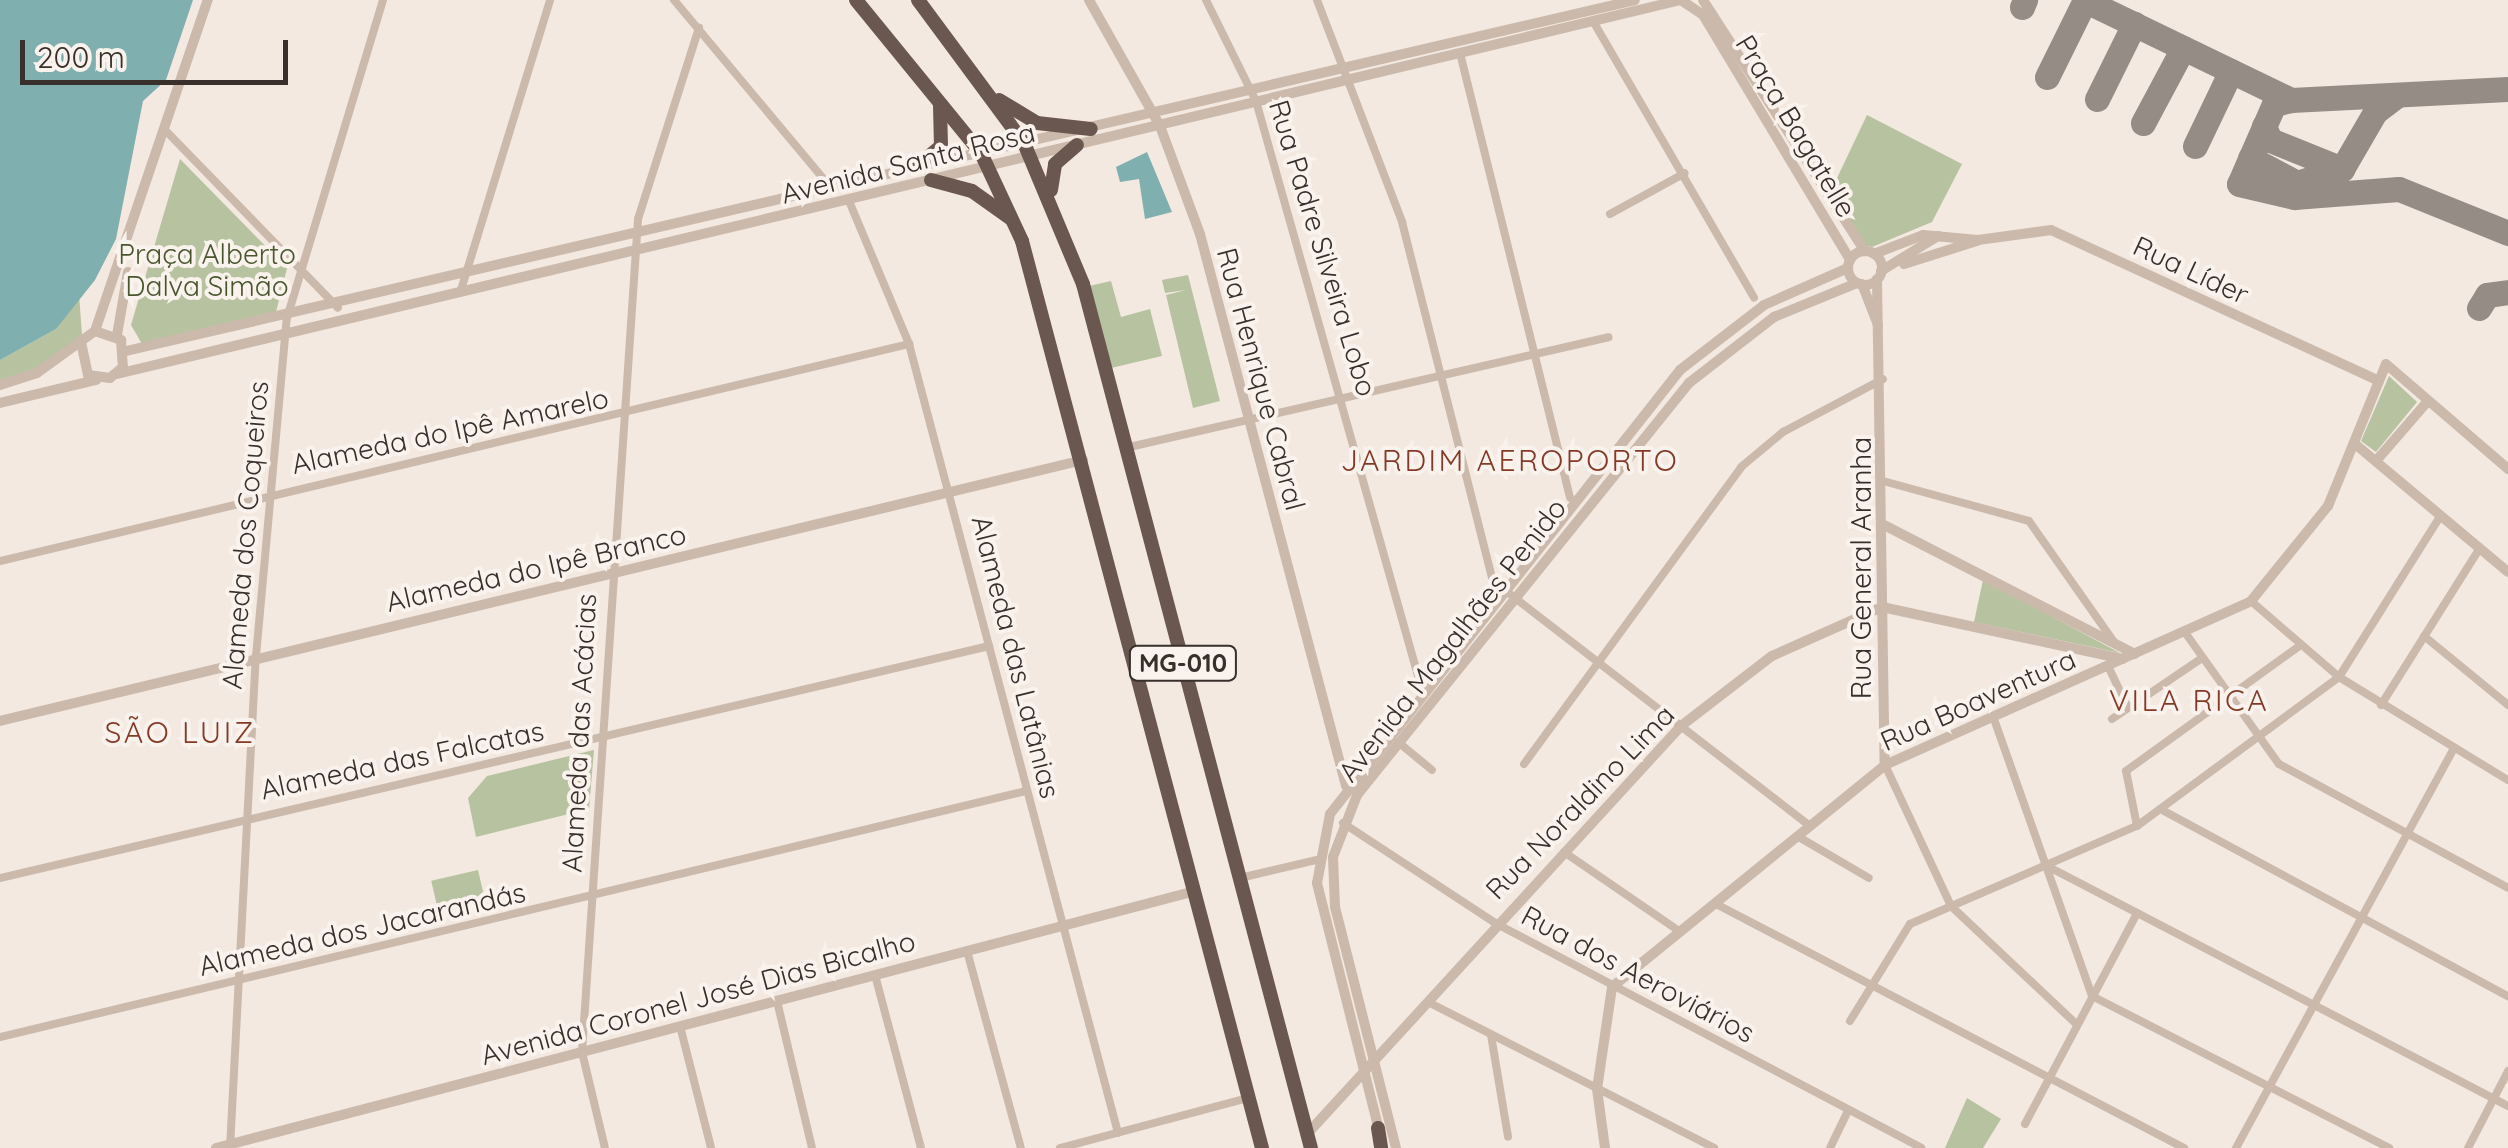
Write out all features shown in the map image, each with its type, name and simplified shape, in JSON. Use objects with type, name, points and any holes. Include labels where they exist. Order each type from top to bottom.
[{"type":"highway","name":"MG-010","points":[[856,0],[985,159],[1015,224],[1083,460],[1192,892],[1262,1148]]},
{"type":"highway","name":"MG-010","points":[[918,0],[987,89],[1028,150],[1052,201],[1126,448],[1310,1140]]},
{"type":"highway","points":[[987,89],[1037,123],[1091,129]]},
{"type":"highway","points":[[916,168],[941,146],[939,100]]},
{"type":"highway","points":[[1052,201],[1055,164],[1077,145]]},
{"type":"highway","points":[[932,180],[972,191],[1015,224]]},
{"type":"highway","points":[[1378,1128],[1383,1148]]},
{"type":"street","points":[[0,387],[96,331],[134,238],[208,0]]},
{"type":"street","name":"Alameda dos Coqueiros","points":[[229,1146],[256,656],[287,318],[298,268],[383,0]]},
{"type":"street","points":[[460,293],[458,280],[550,0]]},
{"type":"street","points":[[674,0],[832,189]]},
{"type":"street","name":"Rua Henrique Cabral","points":[[1089,0],[1160,126],[1200,234],[1346,786]]},
{"type":"street","name":"Rua Padre Silveira Lobo","points":[[1206,0],[1256,101],[1345,397],[1422,690]]},
{"type":"street","points":[[1317,0],[1348,66],[1402,222],[1439,376],[1500,589],[1597,659],[1810,826]]},
{"type":"street","name":"Avenida Santa Rosa","points":[[1028,150],[1091,129],[1251,88],[1634,0]]},
{"type":"street","name":"Avenida Santa Rosa","points":[[126,351],[338,308],[916,168],[1077,145],[1681,0],[1704,15]]},
{"type":"street","name":"Praça Bagatelle","points":[[1703,0],[1718,14],[1869,253],[1879,275]]},
{"type":"street","points":[[1588,11],[1754,298]]},
{"type":"street","name":"Praça Bagatelle","points":[[1704,15],[1859,283]]},
{"type":"street","name":"Alameda das Acácias","points":[[605,1148],[582,1052],[606,738],[610,574],[636,236],[699,28]]},
{"type":"street","points":[[1460,53],[1531,356],[1570,498]]},
{"type":"street","points":[[166,132],[338,308]]},
{"type":"street","name":"Avenida Santa Rosa","points":[[117,374],[932,180],[985,159]]},
{"type":"street","points":[[1610,214],[1684,173]]},
{"type":"street","name":"Alameda das Latânias","points":[[849,200],[909,344],[953,497],[1026,791],[1118,1133]]},
{"type":"street","name":"Rua Líder","points":[[1879,275],[1978,240],[2052,230],[2379,381]]},
{"type":"street","name":"Rua Líder","points":[[1904,264],[1938,236]]},
{"type":"street","name":"Rua Líder","points":[[1869,253],[1938,236],[1978,240]]},
{"type":"street","points":[[0,403],[117,374],[126,351],[117,335],[134,238]]},
{"type":"street","name":"Avenida Magalhães Penido","points":[[1316,860],[1346,786],[1570,498],[1708,346],[1764,305],[1869,253]]},
{"type":"street","name":"Avenida Magalhães Penido","points":[[1396,1148],[1336,906],[1343,823],[1398,742],[1515,599],[1637,439],[1703,370],[1774,317],[1879,275]]},
{"type":"street","name":"Rua General Aranha","points":[[1879,275],[1884,343],[1885,764],[1951,906],[2076,1024]]},
{"type":"street","name":"Rua General Aranha","points":[[1859,283],[1884,343]]},
{"type":"street","points":[[96,331],[117,335]]},
{"type":"street","points":[[1126,448],[1608,337]]},
{"type":"street","points":[[81,342],[79,363],[102,379]]},
{"type":"street","name":"Alameda do Ipê Amarelo","points":[[0,561],[271,494],[624,416],[909,344]]},
{"type":"street","name":"Rua Boaventura","points":[[1612,987],[1885,764],[1994,719],[2251,601],[2328,506],[2386,364],[2428,401]]},
{"type":"street","points":[[1524,764],[1597,659],[1741,467],[1783,432],[1883,378]]},
{"type":"street","points":[[2376,461],[2428,401],[2508,469]]},
{"type":"street","points":[[2355,444],[2508,572]]},
{"type":"street","name":"Alameda do Ipê Branco","points":[[0,721],[256,656],[953,497],[1083,460]]},
{"type":"street","points":[[1883,481],[2029,520],[2123,660]]},
{"type":"street","points":[[1850,1021],[1869,984],[1910,924],[2164,811],[2340,677],[2441,515]]},
{"type":"street","points":[[1884,525],[2136,654]]},
{"type":"street","points":[[2382,704],[2480,548]]},
{"type":"street","points":[[2251,601],[2340,677],[2508,780]]},
{"type":"street","points":[[1882,607],[2123,660]]},
{"type":"street","name":"Rua Noraldino Lima","points":[[1310,1140],[1363,1069],[1681,726],[1772,656],[1882,607]]},
{"type":"street","points":[[2184,631],[2229,701],[2279,764],[2508,888]]},
{"type":"street","points":[[2424,636],[2508,705]]},
{"type":"street","points":[[2137,826],[2126,770],[2229,701],[2302,645]]},
{"type":"street","name":"Alameda das Falcatas","points":[[0,878],[989,646]]},
{"type":"street","points":[[2112,720],[2202,658]]},
{"type":"street","points":[[2108,666],[2128,706]]},
{"type":"street","points":[[1994,719],[2092,996],[2389,1148]]},
{"type":"street","points":[[1398,742],[1432,770]]},
{"type":"street","points":[[2236,1148],[2316,1005],[2403,833],[2454,748]]},
{"type":"street","name":"Alameda dos Jacarandás","points":[[0,1037],[1026,791]]},
{"type":"street","points":[[2164,811],[2358,919],[2508,996]]},
{"type":"street","name":"Rua dos Aeroviários","points":[[1343,823],[1495,923],[1920,1148]]},
{"type":"street","points":[[1797,836],[1869,878]]},
{"type":"street","points":[[1564,852],[1679,931]]},
{"type":"street","points":[[1240,878],[1316,860],[1378,1128]]},
{"type":"street","points":[[2047,866],[2508,1106]]},
{"type":"street","name":"Avenida Coronel José Dias Bicalho","points":[[216,1148],[1192,892]]},
{"type":"street","points":[[1716,904],[2184,1148]]},
{"type":"street","points":[[2026,1124],[2137,914]]},
{"type":"street","points":[[967,951],[1021,1148]]},
{"type":"street","points":[[875,975],[921,1148]]},
{"type":"street","points":[[1605,1148],[1596,1089],[1612,987]]},
{"type":"street","points":[[777,1001],[812,1148]]},
{"type":"street","points":[[1428,1002],[1714,1148]]},
{"type":"street","points":[[680,1026],[711,1148]]},
{"type":"street","points":[[1491,1035],[1508,1137]]},
{"type":"street","points":[[2468,1148],[2508,1071]]},
{"type":"street","points":[[1060,1148],[1248,1098]]},
{"type":"street","points":[[1830,1148],[1848,1111]]},
{"type":"green space","points":[[1867,115],[1962,164],[1932,222],[1872,247],[1858,244],[1828,197]]},
{"type":"green space","name":"Praça Alberto Dalva Simão","points":[[180,159],[287,268],[276,312],[142,344],[131,325]]},
{"type":"green space","points":[[1188,275],[1220,401],[1193,408],[1166,295],[1186,290],[1165,293],[1162,280]]},
{"type":"green space","points":[[1111,281],[1121,317],[1150,309],[1162,356],[1111,368],[1089,286]]},
{"type":"green space","points":[[79,294],[82,335],[61,358],[0,384],[0,360],[56,329]]},
{"type":"green space","points":[[2389,376],[2417,402],[2376,452],[2361,441]]},
{"type":"green space","points":[[1983,580],[2120,653],[1974,622]]},
{"type":"green space","points":[[594,750],[589,809],[476,837],[468,798],[487,776]]},
{"type":"green space","points":[[478,870],[484,896],[437,907],[431,881]]},
{"type":"green space","points":[[1967,1098],[2001,1119],[1983,1148],[1945,1148]]},
{"type":"water","points":[[0,0],[193,0],[166,80],[143,101],[116,239],[95,280],[56,329],[0,360]]},
{"type":"water","points":[[1147,152],[1172,212],[1145,219],[1139,179],[1120,182],[1116,167]]},
{"type":"taxiway","points":[[2022,7],[2025,0]]},
{"type":"taxiway","points":[[2084,0],[2291,100],[2508,89]]},
{"type":"taxiway","points":[[2047,77],[2085,0]]},
{"type":"taxiway","points":[[2097,99],[2134,24]]},
{"type":"taxiway","points":[[2143,123],[2183,48]]},
{"type":"taxiway","points":[[2195,146],[2231,71]]},
{"type":"taxiway","points":[[2250,158],[2297,183],[2342,169],[2375,112],[2396,96]]},
{"type":"taxiway","points":[[2291,100],[2274,104],[2239,184],[2294,197],[2399,189],[2508,233]]},
{"type":"taxiway","points":[[2264,126],[2270,140],[2342,169]]},
{"type":"taxiway","points":[[2479,308],[2487,295],[2508,292]]},
{"type":"district","name":"JARDIM AEROPORTO","points":[[1510,460]]},
{"type":"district","name":"VILA RICA","points":[[2189,700]]},
{"type":"district","name":"SÃO LUIZ","points":[[180,732]]}]
